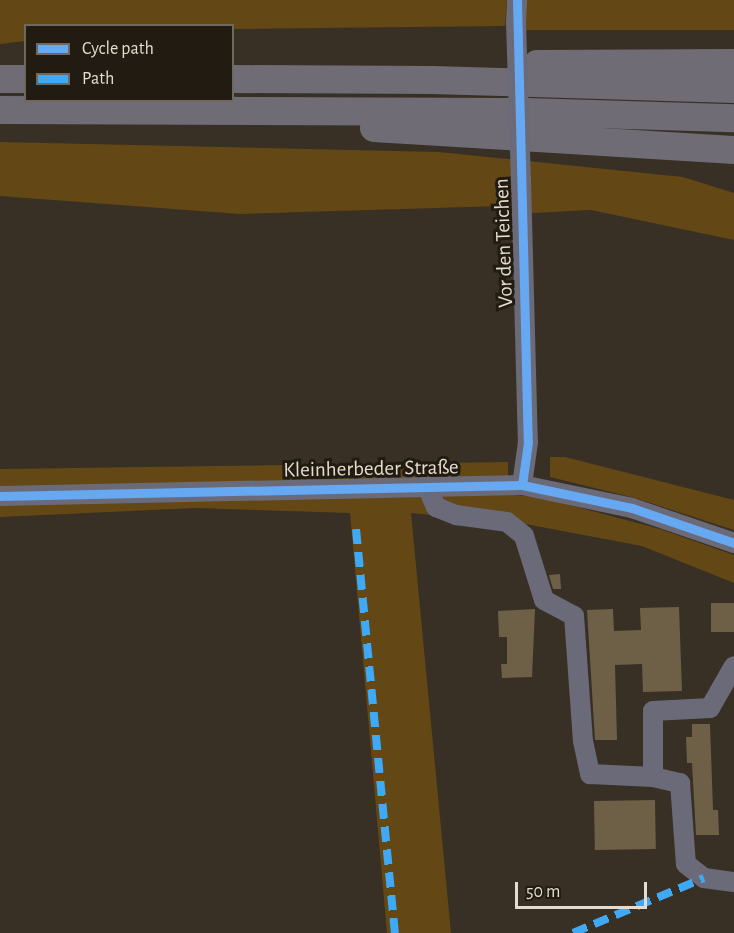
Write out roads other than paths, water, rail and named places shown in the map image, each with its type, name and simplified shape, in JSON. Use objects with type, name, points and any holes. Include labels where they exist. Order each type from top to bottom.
[{"type":"highway","points":[[432,80],[509,64],[734,63]]},
{"type":"highway","points":[[0,79],[24,79]]},
{"type":"highway","points":[[234,79],[432,80],[734,89]]},
{"type":"highway","points":[[0,110],[527,112],[734,118]]},
{"type":"highway","points":[[142,110],[510,139],[734,150]]},
{"type":"highway","points":[[702,148],[734,158]]},
{"type":"street","name":"Vor den Teichen","points":[[517,0],[528,442],[522,485]]},
{"type":"street","name":"Kleinherbeder Straße","points":[[0,496],[522,485],[632,508],[734,543]]},
{"type":"street","points":[[427,486],[436,507],[456,515],[507,522],[524,536],[544,600],[574,616],[583,741],[590,774],[653,777],[680,783],[686,864],[704,878],[734,882]]},
{"type":"street","points":[[653,777],[653,711],[710,708],[734,666]]}]
